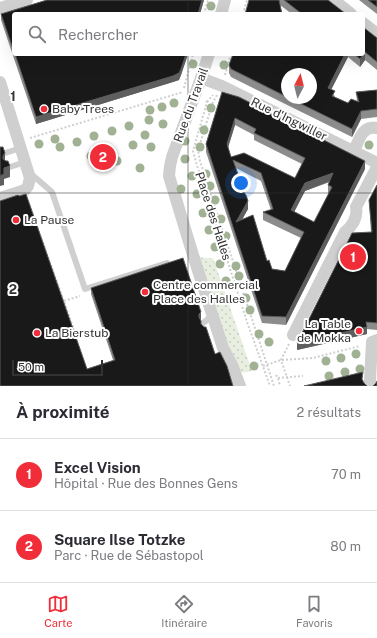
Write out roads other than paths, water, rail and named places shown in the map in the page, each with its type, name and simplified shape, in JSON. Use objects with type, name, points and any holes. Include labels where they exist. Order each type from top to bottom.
[{"type":"street","points":[[0,8],[27,0]]},
{"type":"street","points":[[222,12],[225,0]]},
{"type":"street","points":[[334,0],[349,12]]},
{"type":"street","points":[[365,25],[377,34]]},
{"type":"street","name":"Rue du Travail","points":[[208,56],[172,157],[169,176],[189,256],[209,323],[223,348]]},
{"type":"street","name":"Rue d'Ingwiller","points":[[201,78],[222,86],[377,163]]},
{"type":"street","points":[[0,82],[30,181],[25,190],[0,198]]},
{"type":"street","points":[[354,151],[366,129],[377,128]]},
{"type":"street","points":[[293,335],[345,232],[350,228],[357,212],[356,207],[377,167]]},
{"type":"street","points":[[370,386],[375,341]]},
{"type":"street","points":[[223,348],[237,386]]},
{"type":"street","points":[[223,348],[232,365],[240,386]]},
{"type":"lane","points":[[2,154],[20,145]]},
{"type":"lane","points":[[7,168],[27,167],[52,192],[86,289],[171,262]]},
{"type":"place","name":"Baby Trees","points":[[44,109]]},
{"type":"place","name":"Square Ilse Totzke","points":[[103,157]]},
{"type":"place","name":"La Pause","points":[[16,220]]},
{"type":"place","name":"Excel Vision","points":[[353,257]]},
{"type":"place","name":"Centre commercial Place des Halles","points":[[145,292]]},
{"type":"place","name":"La Table de Mokka","points":[[359,331]]},
{"type":"place","name":"La Bierstub","points":[[37,333]]}]
